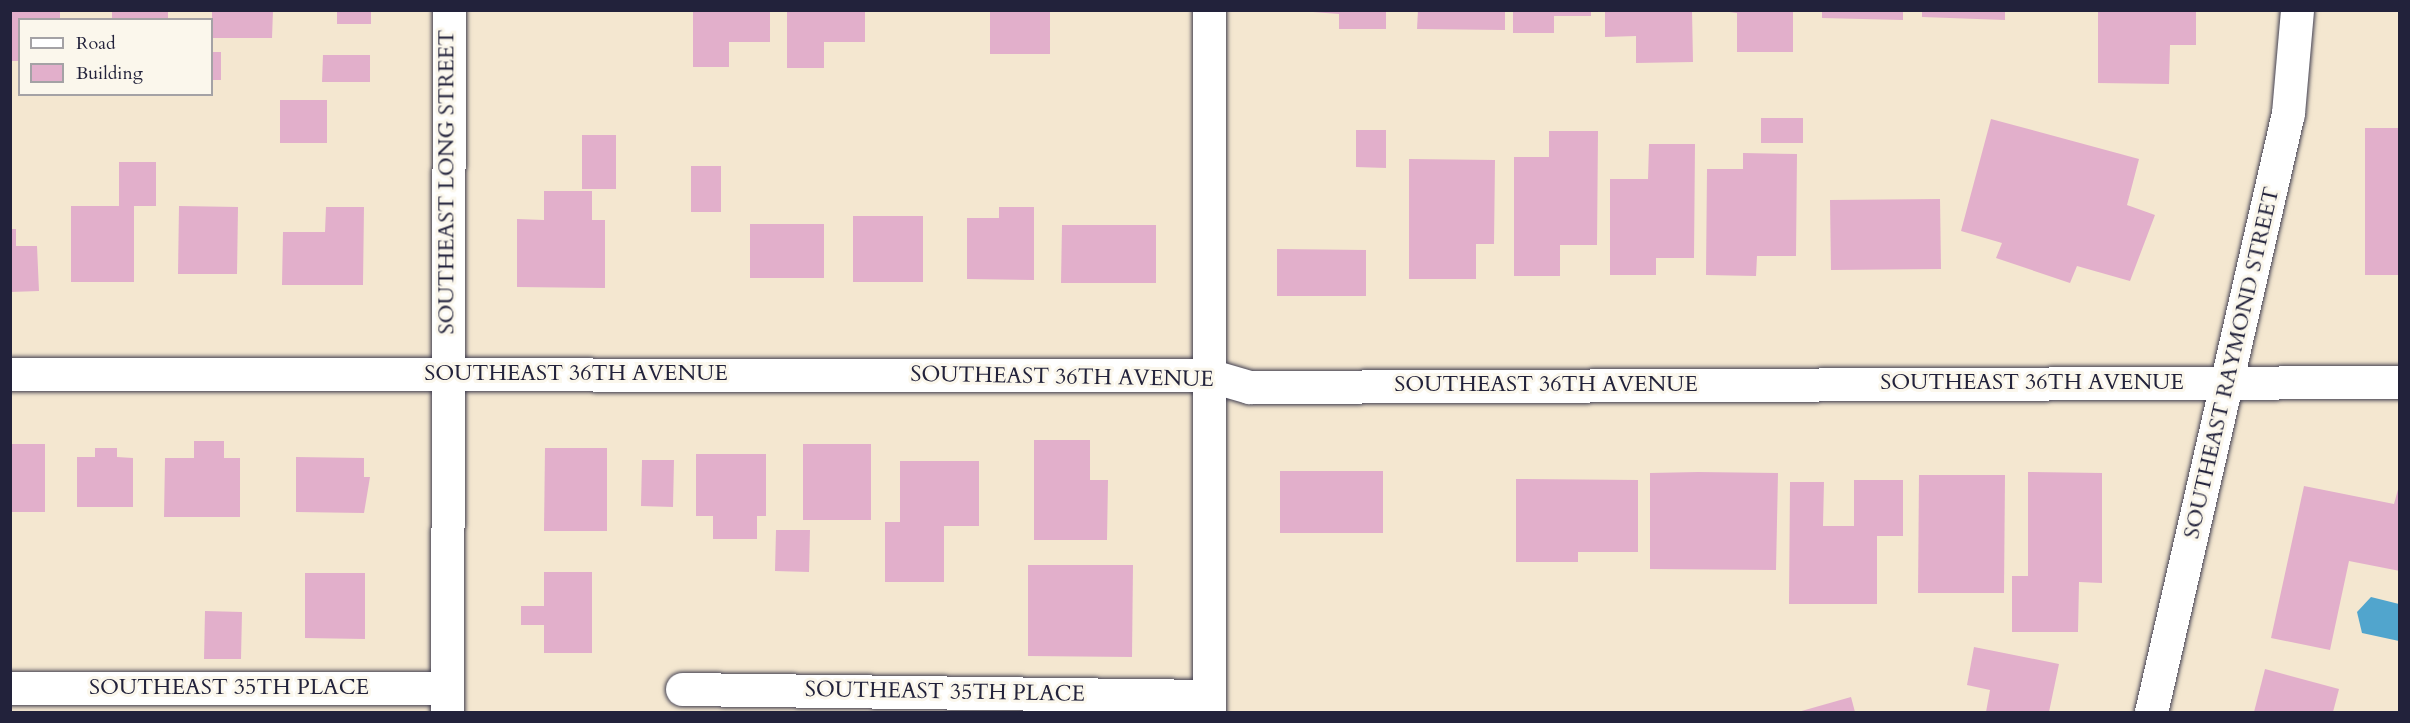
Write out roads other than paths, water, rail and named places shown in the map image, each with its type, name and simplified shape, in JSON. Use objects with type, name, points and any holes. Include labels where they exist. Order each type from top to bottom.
[{"type":"street","name":"SOUTHEAST LONG STREET","points":[[447,700],[446,374],[449,10]]},
{"type":"street","points":[[1209,10],[1209,704]]},
{"type":"street","name":"SOUTHEAST RAYMOND STREET","points":[[2151,712],[2288,113],[2297,10]]},
{"type":"street","name":"SOUTHEAST 36TH AVENUE","points":[[10,374],[1208,375],[1249,387],[2400,382]]},
{"type":"street","name":"SOUTHEAST 35TH PLACE","points":[[10,688],[447,700]]},
{"type":"street","name":"SOUTHEAST 35TH PLACE","points":[[682,688],[1209,704]]},
{"type":"water","points":[[2371,597],[2399,604],[2399,641],[2362,633],[2357,612]]}]
